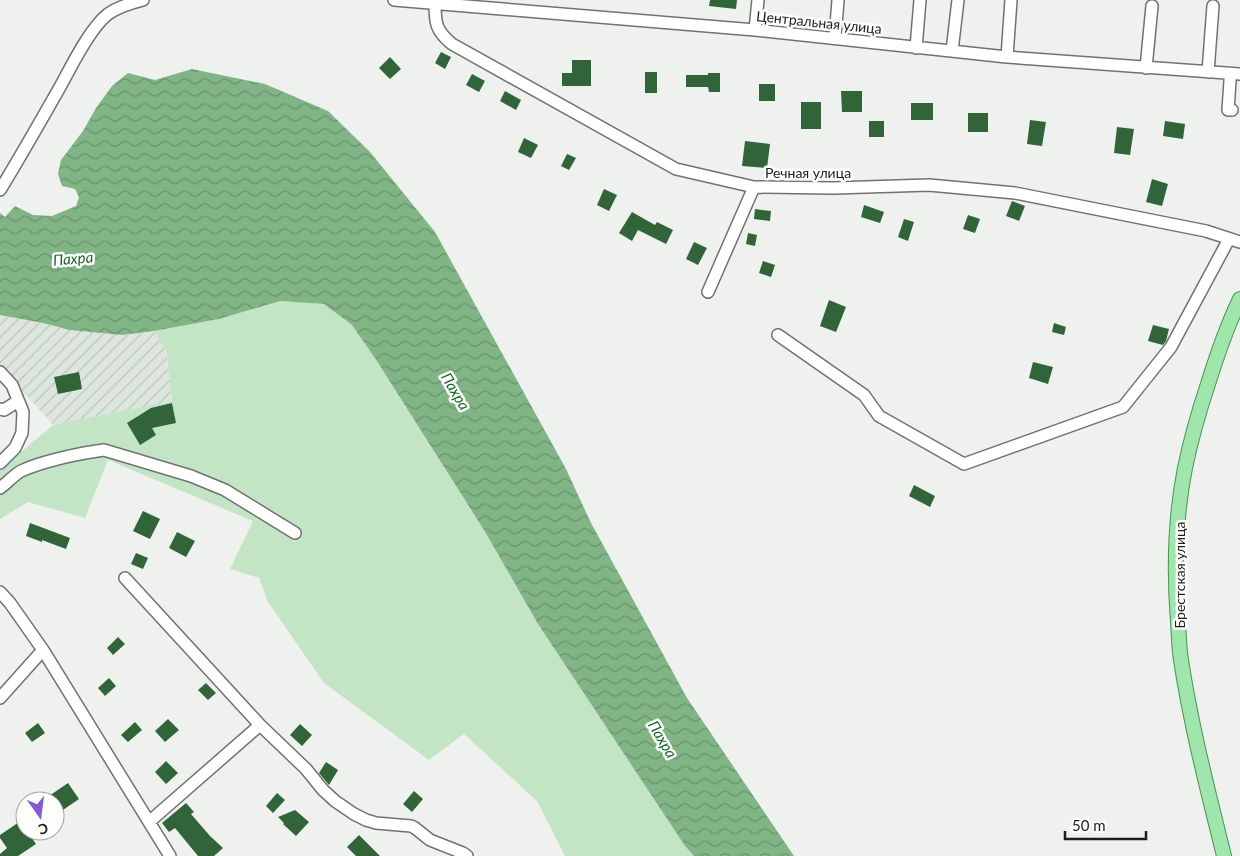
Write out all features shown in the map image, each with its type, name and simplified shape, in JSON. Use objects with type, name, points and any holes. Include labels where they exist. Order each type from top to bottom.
[{"type":"main road","name":"Брестская улица","points":[[1224,856],[1192,722],[1181,658],[1176,599],[1177,539],[1185,468],[1199,410],[1216,355],[1240,301]]},
{"type":"street","points":[[0,190],[76,57],[98,25],[108,15],[121,7],[143,0]]},
{"type":"street","name":"Центральная улица","points":[[394,0],[435,4],[492,4],[1007,57],[1235,74]]},
{"type":"street","points":[[755,30],[758,0]]},
{"type":"street","points":[[834,38],[838,0]]},
{"type":"street","points":[[916,48],[920,0]]},
{"type":"street","points":[[952,51],[958,0]]},
{"type":"street","points":[[1007,57],[1012,0]]},
{"type":"street","name":"Речная улица","points":[[435,4],[437,26],[442,36],[452,44],[676,169],[754,187],[834,188],[928,185],[1015,193],[1206,231],[1235,240]]},
{"type":"street","points":[[1146,68],[1152,6]]},
{"type":"street","points":[[1208,72],[1213,6]]},
{"type":"street","points":[[1232,110],[1228,110],[1230,81],[1235,74]]},
{"type":"street","points":[[708,292],[754,187]]},
{"type":"street","points":[[778,335],[864,395],[878,416],[964,464],[1123,407],[1171,348],[1235,240]]},
{"type":"street","points":[[0,372],[12,385],[23,412],[22,433],[15,448],[0,463]]},
{"type":"street","points":[[0,409],[4,410],[18,401]]},
{"type":"street","points":[[0,488],[20,472],[51,461],[104,450],[191,476],[225,490],[295,533]]},
{"type":"street","points":[[125,578],[260,725],[306,769],[323,790],[335,801],[366,820],[415,828],[430,840],[467,856]]},
{"type":"street","points":[[0,592],[43,650],[170,856]]},
{"type":"street","points":[[0,698],[43,650]]},
{"type":"street","points":[[149,822],[260,725]]},
{"type":"shaded area","points":[[280,301],[324,304],[352,325],[377,360],[484,530],[538,624],[685,846],[694,856],[565,856],[537,801],[464,734],[429,760],[324,683],[268,602],[259,578],[230,569],[253,521],[108,460],[85,518],[28,502],[0,519],[0,470],[53,425],[172,401],[167,353],[154,331],[219,319]]},
{"type":"shaded area","points":[[0,315],[70,330],[122,335],[154,331],[167,353],[172,401],[53,425],[0,366]]},
{"type":"water","name":"Пахра","points":[[192,69],[265,84],[328,111],[370,152],[435,232],[566,469],[591,523],[687,698],[794,856],[694,856],[685,846],[538,624],[484,530],[377,361],[352,325],[324,304],[280,301],[219,319],[122,335],[70,330],[0,315],[0,213],[5,217],[15,206],[33,215],[52,216],[76,206],[79,197],[75,189],[62,186],[58,174],[61,160],[83,131],[96,108],[112,86],[128,73],[155,80]]},
{"type":"building","points":[[710,0],[737,0],[736,9],[709,6]]},
{"type":"building","points":[[441,52],[451,57],[445,69],[435,63]]},
{"type":"building","points":[[390,57],[401,69],[390,79],[379,68]]},
{"type":"building","points":[[572,60],[591,60],[591,86],[562,86],[562,73],[572,73]]},
{"type":"building","points":[[645,72],[657,72],[657,93],[645,93]]},
{"type":"building","points":[[708,73],[720,73],[720,92],[709,92],[708,87],[686,87],[686,75],[708,75]]},
{"type":"building","points":[[472,74],[485,81],[479,92],[466,85]]},
{"type":"building","points":[[759,84],[775,84],[775,101],[759,101]]},
{"type":"building","points":[[505,91],[521,100],[516,110],[500,101]]},
{"type":"building","points":[[841,91],[862,91],[862,112],[842,112]]},
{"type":"building","points":[[801,102],[821,102],[821,129],[801,129]]},
{"type":"building","points":[[911,103],[933,103],[933,120],[911,120]]},
{"type":"building","points":[[968,113],[988,113],[988,132],[968,132]]},
{"type":"building","points":[[1030,120],[1046,122],[1042,146],[1027,144]]},
{"type":"building","points":[[869,121],[884,121],[884,137],[869,137]]},
{"type":"building","points":[[1165,121],[1185,124],[1183,139],[1163,136]]},
{"type":"building","points":[[1117,127],[1134,129],[1130,155],[1114,153]]},
{"type":"building","points":[[524,138],[538,145],[531,158],[518,152]]},
{"type":"building","points":[[745,141],[770,144],[767,168],[742,166]]},
{"type":"building","points":[[567,154],[576,158],[569,170],[561,166]]},
{"type":"building","points":[[1152,179],[1168,184],[1162,206],[1146,202]]},
{"type":"building","points":[[604,189],[617,195],[609,211],[597,205]]},
{"type":"building","points":[[1012,201],[1025,206],[1019,221],[1006,216]]},
{"type":"building","points":[[864,205],[884,212],[880,223],[861,217]]},
{"type":"building","points":[[755,209],[771,211],[770,221],[754,219]]},
{"type":"building","points":[[632,212],[655,225],[657,222],[673,230],[666,244],[638,230],[632,241],[619,233]]},
{"type":"building","points":[[968,215],[980,219],[975,233],[963,229]]},
{"type":"building","points":[[904,219],[914,222],[908,241],[898,237]]},
{"type":"building","points":[[748,233],[757,235],[755,246],[746,244]]},
{"type":"building","points":[[694,242],[707,248],[698,265],[686,259]]},
{"type":"building","points":[[763,261],[775,265],[771,277],[759,273]]},
{"type":"building","points":[[829,300],[846,307],[836,332],[820,326]]},
{"type":"building","points":[[1054,323],[1066,327],[1064,335],[1052,332]]},
{"type":"building","points":[[1153,325],[1169,329],[1163,345],[1148,341]]},
{"type":"building","points":[[1033,362],[1053,367],[1048,384],[1029,378]]},
{"type":"building","points":[[79,372],[82,389],[58,394],[54,377]]},
{"type":"building","points":[[172,403],[176,423],[152,428],[156,435],[140,445],[127,423],[151,408]]},
{"type":"building","points":[[914,485],[935,496],[930,507],[909,496]]},
{"type":"building","points":[[143,511],[160,519],[150,539],[133,531]]},
{"type":"building","points":[[30,523],[70,538],[66,549],[26,536]]},
{"type":"building","points":[[177,532],[195,541],[186,557],[169,548]]},
{"type":"building","points":[[136,553],[148,558],[143,569],[131,564]]},
{"type":"building","points":[[118,637],[125,644],[113,655],[107,648]]},
{"type":"building","points":[[109,678],[116,686],[105,696],[98,688]]},
{"type":"building","points":[[206,683],[216,693],[208,700],[198,690]]},
{"type":"building","points":[[168,719],[179,730],[165,742],[155,731]]},
{"type":"building","points":[[135,722],[142,730],[128,742],[121,735]]},
{"type":"building","points":[[38,723],[45,733],[32,742],[25,733]]},
{"type":"building","points":[[300,724],[312,735],[302,746],[290,735]]},
{"type":"building","points":[[166,761],[178,773],[166,784],[155,772]]},
{"type":"building","points":[[326,762],[338,770],[329,785],[319,773]]},
{"type":"building","points":[[68,783],[79,799],[65,809],[65,791],[56,791]]},
{"type":"building","points":[[414,791],[423,799],[412,812],[403,804]]},
{"type":"building","points":[[277,793],[285,800],[273,813],[266,806]]},
{"type":"building","points":[[186,803],[194,812],[191,814],[223,848],[214,856],[198,856],[175,828],[169,832],[162,823]]},
{"type":"building","points":[[295,810],[309,822],[296,836],[278,817]]},
{"type":"building","points":[[15,825],[15,841],[34,841],[36,844],[18,856],[0,856],[7,848],[0,835]]},
{"type":"building","points":[[359,835],[380,856],[356,856],[347,847]]}]
